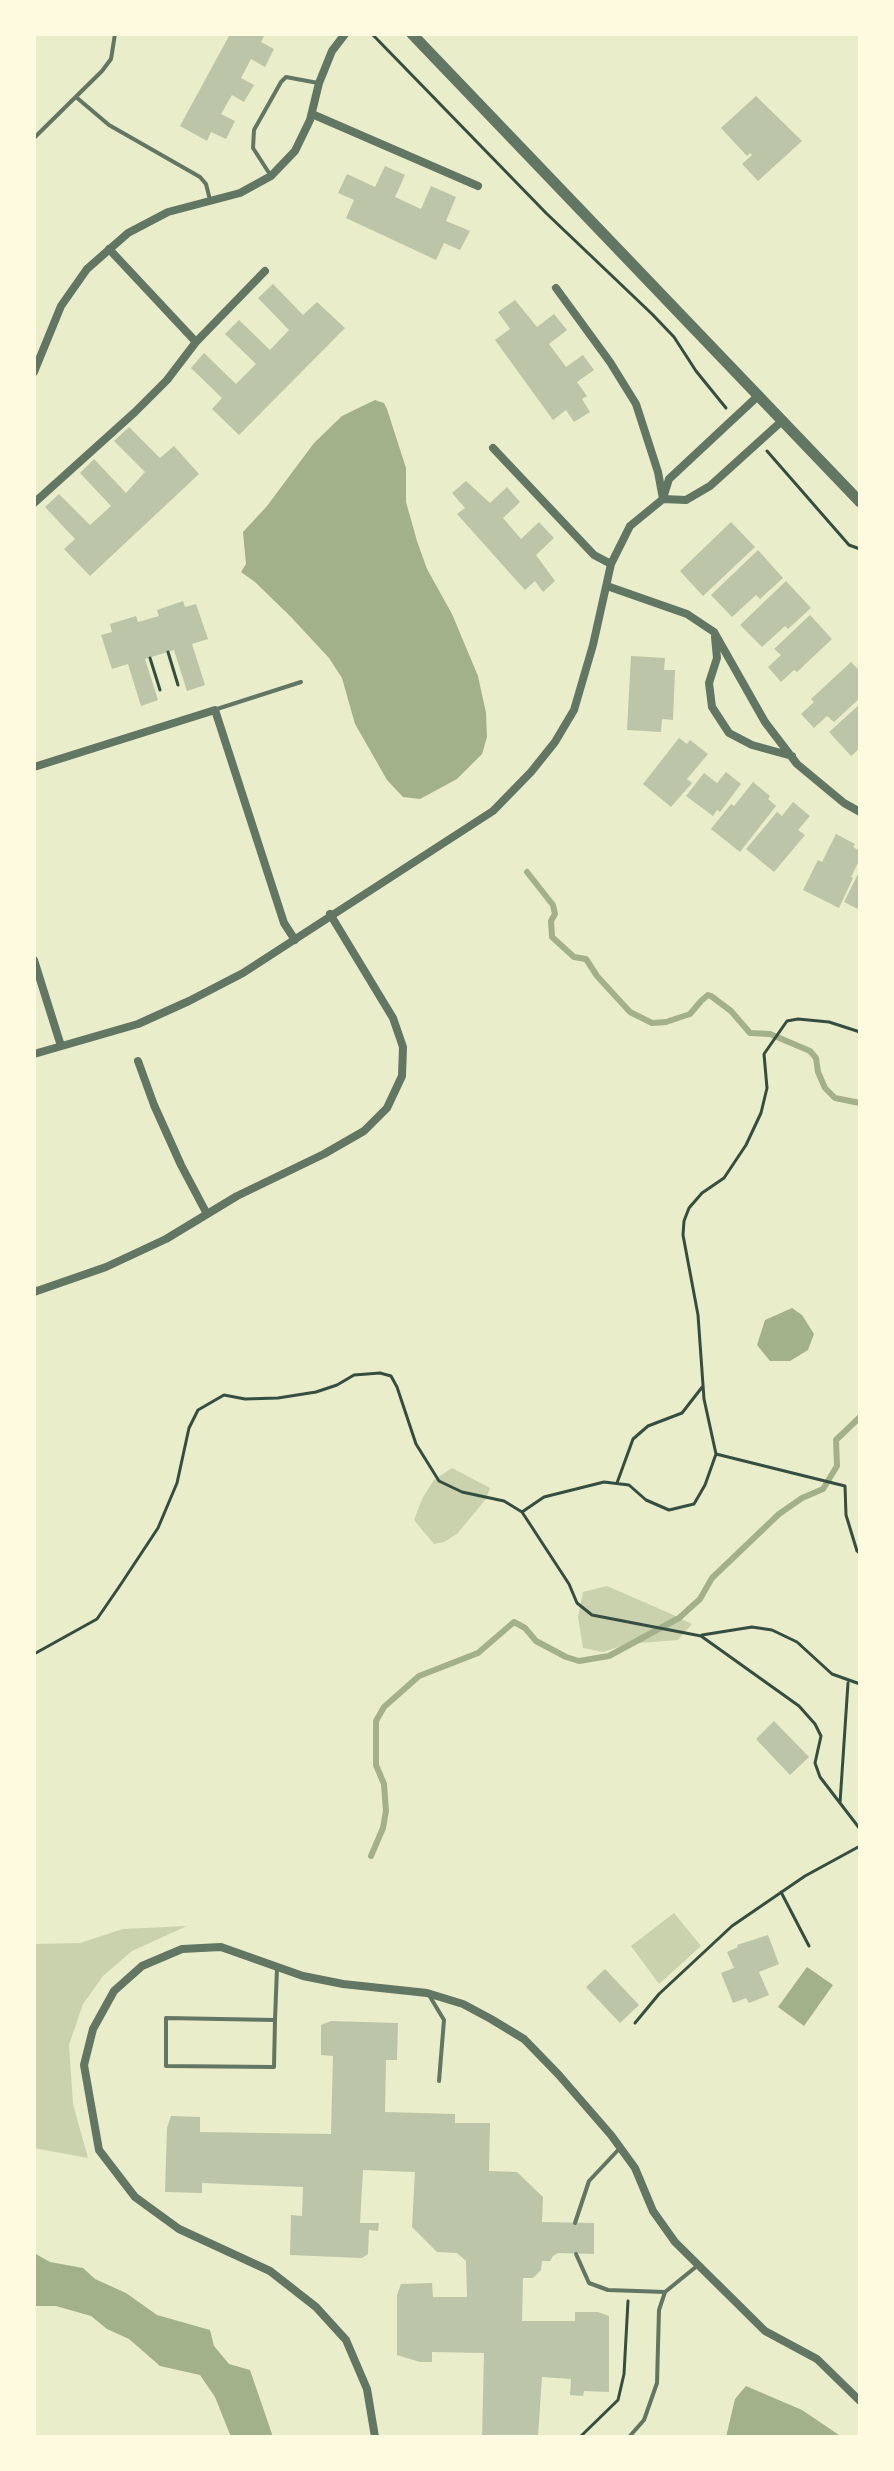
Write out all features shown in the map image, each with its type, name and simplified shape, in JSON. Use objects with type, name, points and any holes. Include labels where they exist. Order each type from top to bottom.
[{"type":"street","points":[[34,372],[61,306],[87,269],[109,249],[128,233],[168,212],[240,193],[271,176],[295,151],[312,114],[319,83],[332,51],[345,34]]},
{"type":"street","points":[[412,34],[860,502]]},
{"type":"street","points":[[312,114],[478,186]]},
{"type":"street","points":[[109,249],[196,342]]},
{"type":"street","points":[[34,503],[167,380],[196,342],[265,271]]},
{"type":"street","points":[[556,288],[610,362],[636,404],[658,472],[663,499]]},
{"type":"street","points":[[34,1054],[138,1024],[243,973],[493,811],[531,772],[555,742],[574,710],[619,543],[630,526],[663,499],[669,479],[759,395]]},
{"type":"street","points":[[663,499],[686,500],[710,486],[783,420]]},
{"type":"street","points":[[493,448],[594,555],[611,564]]},
{"type":"street","points":[[607,586],[687,614],[714,632],[765,722],[792,756],[844,803],[860,812]]},
{"type":"street","points":[[714,632],[717,658],[709,683],[712,707],[729,733],[752,745],[792,756]]},
{"type":"street","points":[[34,767],[215,710],[284,923],[295,940]]},
{"type":"street","points":[[34,1292],[106,1267],[166,1239],[237,1196],[364,1131],[387,1108],[402,1076],[403,1047],[393,1018],[330,914]]},
{"type":"street","points":[[34,960],[61,1046]]},
{"type":"street","points":[[138,1061],[181,1165],[207,1214]]},
{"type":"street","points":[[375,2437],[367,2389],[346,2340],[316,2307],[270,2271],[179,2229],[135,2197],[99,2150],[84,2065],[93,2029],[114,1991],[142,1966],[182,1949],[221,1947],[303,1976],[343,1984],[427,1993],[463,2004],[524,2039],[558,2074],[635,2168],[653,2211],[675,2242],[765,2331],[817,2359],[860,2401]]},
{"type":"lane","points":[[34,138],[111,59],[115,34]]},
{"type":"lane","points":[[271,176],[253,148],[254,130],[286,77],[319,83]]},
{"type":"lane","points":[[76,97],[109,125],[200,177],[206,184],[210,200]]},
{"type":"lane","points":[[215,710],[301,682]]},
{"type":"lane","points":[[275,2020],[166,2018],[166,2066],[274,2067],[277,1966]]},
{"type":"lane","points":[[427,1993],[444,2020],[439,2081]]},
{"type":"lane","points":[[575,2223],[589,2181],[620,2148]]},
{"type":"lane","points":[[576,2254],[589,2283],[608,2290],[665,2292]]},
{"type":"lane","points":[[629,2437],[644,2420],[657,2383],[659,2310],[665,2292],[699,2264]]},
{"type":"path","points":[[372,34],[546,213],[674,337],[696,371],[735,417]]},
{"type":"path","points":[[758,442],[849,545],[860,549]]},
{"type":"path","points":[[168,652],[178,685]]},
{"type":"path","points":[[150,658],[160,690]]},
{"type":"path","points":[[522,1512],[544,1497],[604,1482],[629,1485],[646,1500],[669,1510],[694,1504],[705,1485],[716,1454],[703,1386],[698,1315],[683,1235],[684,1221],[689,1208],[702,1193],[724,1178],[746,1145],[761,1113],[767,1088],[764,1054],[784,1024],[798,1019],[829,1022],[860,1032]]},
{"type":"path","points":[[34,1654],[97,1619],[158,1528],[177,1483],[189,1428],[198,1410],[224,1395],[245,1399],[278,1398],[316,1392],[354,1375],[370,1372],[391,1376],[416,1444],[439,1481],[462,1492],[504,1501],[522,1512],[569,1584],[577,1603],[592,1615],[701,1636],[799,1706],[821,1736],[815,1763],[820,1777],[860,1829]]},
{"type":"path","points":[[617,1483],[633,1439],[648,1426],[682,1413],[703,1386]]},
{"type":"path","points":[[716,1454],[845,1486],[846,1515],[860,1553]]},
{"type":"path","points":[[701,1636],[752,1627],[772,1630],[797,1642],[832,1674],[860,1684]]},
{"type":"path","points":[[840,1803],[848,1683]]},
{"type":"path","points":[[635,2023],[659,1994],[732,1926],[805,1876],[860,1846]]},
{"type":"path","points":[[781,1892],[809,1946]]},
{"type":"path","points":[[580,2437],[618,2400],[624,2374],[629,2290]]},
{"type":"shaded area","points":[[375,400],[384,403],[387,409],[406,468],[406,502],[417,541],[427,569],[452,614],[478,676],[486,713],[487,737],[482,754],[457,779],[420,799],[403,797],[387,780],[355,724],[342,678],[329,658],[290,616],[241,572],[246,564],[243,532],[267,506],[314,443],[342,416]]},
{"type":"shaded area","points":[[792,1308],[802,1315],[814,1334],[808,1350],[790,1361],[770,1361],[757,1345],[765,1320]]},
{"type":"shaded area","points":[[452,1468],[490,1488],[486,1499],[457,1534],[434,1544],[414,1520],[434,1480]]},
{"type":"shaded area","points":[[607,1586],[692,1624],[678,1640],[628,1644],[603,1652],[583,1648],[578,1617],[583,1592]]},
{"type":"shaded area","points":[[674,1913],[701,1946],[659,1984],[631,1946]]},
{"type":"shaded area","points":[[187,1926],[132,1951],[103,1976],[83,2004],[69,2045],[73,2104],[88,2158],[34,2148],[34,1944],[80,1943],[123,1929]]},
{"type":"shaded area","points":[[807,1967],[833,1985],[804,2026],[778,2007]]},
{"type":"shaded area","points":[[34,2253],[50,2262],[83,2268],[95,2279],[126,2293],[157,2315],[210,2330],[214,2346],[229,2364],[250,2370],[273,2437],[231,2437],[215,2397],[200,2375],[160,2366],[129,2339],[107,2329],[91,2316],[56,2306],[34,2306]]},
{"type":"shaded area","points":[[746,2386],[802,2410],[842,2437],[726,2437],[735,2399]]},
{"type":"building","points":[[230,34],[265,34],[261,42],[274,49],[265,67],[251,59],[241,78],[254,85],[244,102],[232,95],[221,114],[235,121],[226,139],[211,132],[207,141],[180,126]]},
{"type":"building","points":[[756,96],[802,141],[758,181],[742,164],[752,155],[747,156],[721,128]]},
{"type":"building","points":[[385,166],[405,175],[395,197],[421,209],[431,186],[456,197],[446,221],[470,231],[460,250],[444,243],[436,260],[346,218],[354,200],[338,193],[347,174],[375,187]]},
{"type":"building","points":[[273,284],[303,315],[317,302],[345,328],[239,435],[212,409],[222,398],[191,368],[204,353],[236,384],[256,364],[225,334],[239,320],[270,350],[289,330],[258,298]]},
{"type":"building","points":[[515,300],[537,327],[554,314],[567,330],[549,344],[566,367],[583,355],[594,370],[577,382],[587,396],[582,399],[590,412],[574,422],[566,410],[553,420],[495,340],[510,329],[498,312]]},
{"type":"building","points":[[129,427],[160,458],[174,446],[199,474],[90,576],[64,549],[75,539],[45,507],[59,494],[90,525],[111,506],[80,473],[94,459],[126,493],[145,472],[114,441]]},
{"type":"building","points":[[466,481],[490,503],[507,487],[520,502],[503,518],[521,539],[539,522],[554,538],[536,555],[555,581],[543,592],[535,581],[525,590],[457,514],[465,508],[452,493]]},
{"type":"building","points":[[731,522],[755,547],[703,596],[680,571]]},
{"type":"building","points":[[758,550],[783,578],[760,599],[756,595],[732,617],[711,595]]},
{"type":"building","points":[[786,581],[811,608],[762,647],[740,625]]},
{"type":"building","points":[[183,601],[185,607],[196,604],[208,639],[192,644],[205,685],[187,691],[174,650],[145,659],[158,700],[141,706],[128,664],[112,669],[101,635],[112,632],[110,624],[136,616],[138,622],[159,616],[157,610]]},
{"type":"building","points":[[810,615],[832,639],[797,672],[794,670],[781,682],[768,667],[781,655],[774,649]]},
{"type":"building","points":[[631,656],[665,658],[664,670],[675,670],[673,720],[662,719],[661,732],[627,730]]},
{"type":"building","points":[[851,662],[860,671],[860,698],[834,722],[827,716],[814,728],[801,714],[814,702],[811,699]]},
{"type":"building","points":[[860,704],[860,748],[851,756],[829,732]]},
{"type":"building","points":[[679,738],[687,744],[690,740],[708,754],[687,779],[692,783],[671,807],[643,784]]},
{"type":"building","points":[[726,772],[741,784],[720,812],[717,810],[713,816],[686,796],[704,773],[717,783]]},
{"type":"building","points":[[753,782],[770,796],[768,799],[776,806],[740,852],[711,829]]},
{"type":"building","points":[[793,802],[810,816],[798,830],[805,835],[774,872],[746,849],[777,812],[782,816]]},
{"type":"building","points":[[836,834],[855,844],[853,847],[860,851],[853,878],[839,908],[803,890]]},
{"type":"building","points":[[860,870],[860,910],[844,902]]},
{"type":"building","points":[[774,1721],[809,1757],[790,1775],[756,1739]]},
{"type":"building","points":[[768,1935],[779,1964],[759,1972],[769,1995],[749,2003],[746,1998],[733,2003],[721,1973],[734,1968],[727,1952],[737,1945]]},
{"type":"building","points":[[605,1969],[639,2005],[620,2023],[586,1987]]},
{"type":"building","points":[[331,2021],[398,2023],[397,2060],[386,2060],[385,2112],[455,2114],[455,2123],[490,2123],[489,2171],[517,2172],[543,2197],[542,2222],[594,2223],[594,2254],[558,2253],[550,2261],[542,2261],[541,2270],[533,2278],[523,2278],[522,2321],[575,2321],[575,2312],[598,2312],[609,2316],[609,2392],[584,2391],[583,2396],[570,2395],[571,2379],[542,2377],[538,2437],[482,2437],[484,2353],[432,2352],[432,2362],[397,2355],[397,2295],[401,2284],[432,2283],[433,2297],[467,2297],[466,2261],[457,2253],[437,2252],[412,2227],[415,2172],[363,2170],[360,2223],[379,2223],[378,2231],[369,2230],[368,2254],[362,2258],[290,2255],[291,2215],[302,2216],[303,2187],[202,2183],[202,2193],[165,2192],[167,2128],[171,2116],[200,2117],[200,2132],[331,2134],[333,2056],[321,2055],[321,2025]]},
{"type":"waterway","points":[[527,872],[553,905],[552,937],[574,957],[586,959],[630,1012],[652,1023],[666,1022],[690,1014],[701,1001],[711,996],[731,1011],[750,1033],[770,1034],[810,1051],[816,1058],[825,1088],[835,1098],[860,1103]]},
{"type":"waterway","points":[[371,1856],[383,1828],[386,1811],[384,1784],[376,1765],[376,1721],[384,1707],[419,1676],[478,1653],[514,1622],[525,1628],[536,1641],[579,1661],[609,1656],[679,1618],[700,1599],[712,1578],[779,1514],[802,1498],[823,1489],[837,1466],[836,1440],[860,1417]]}]
